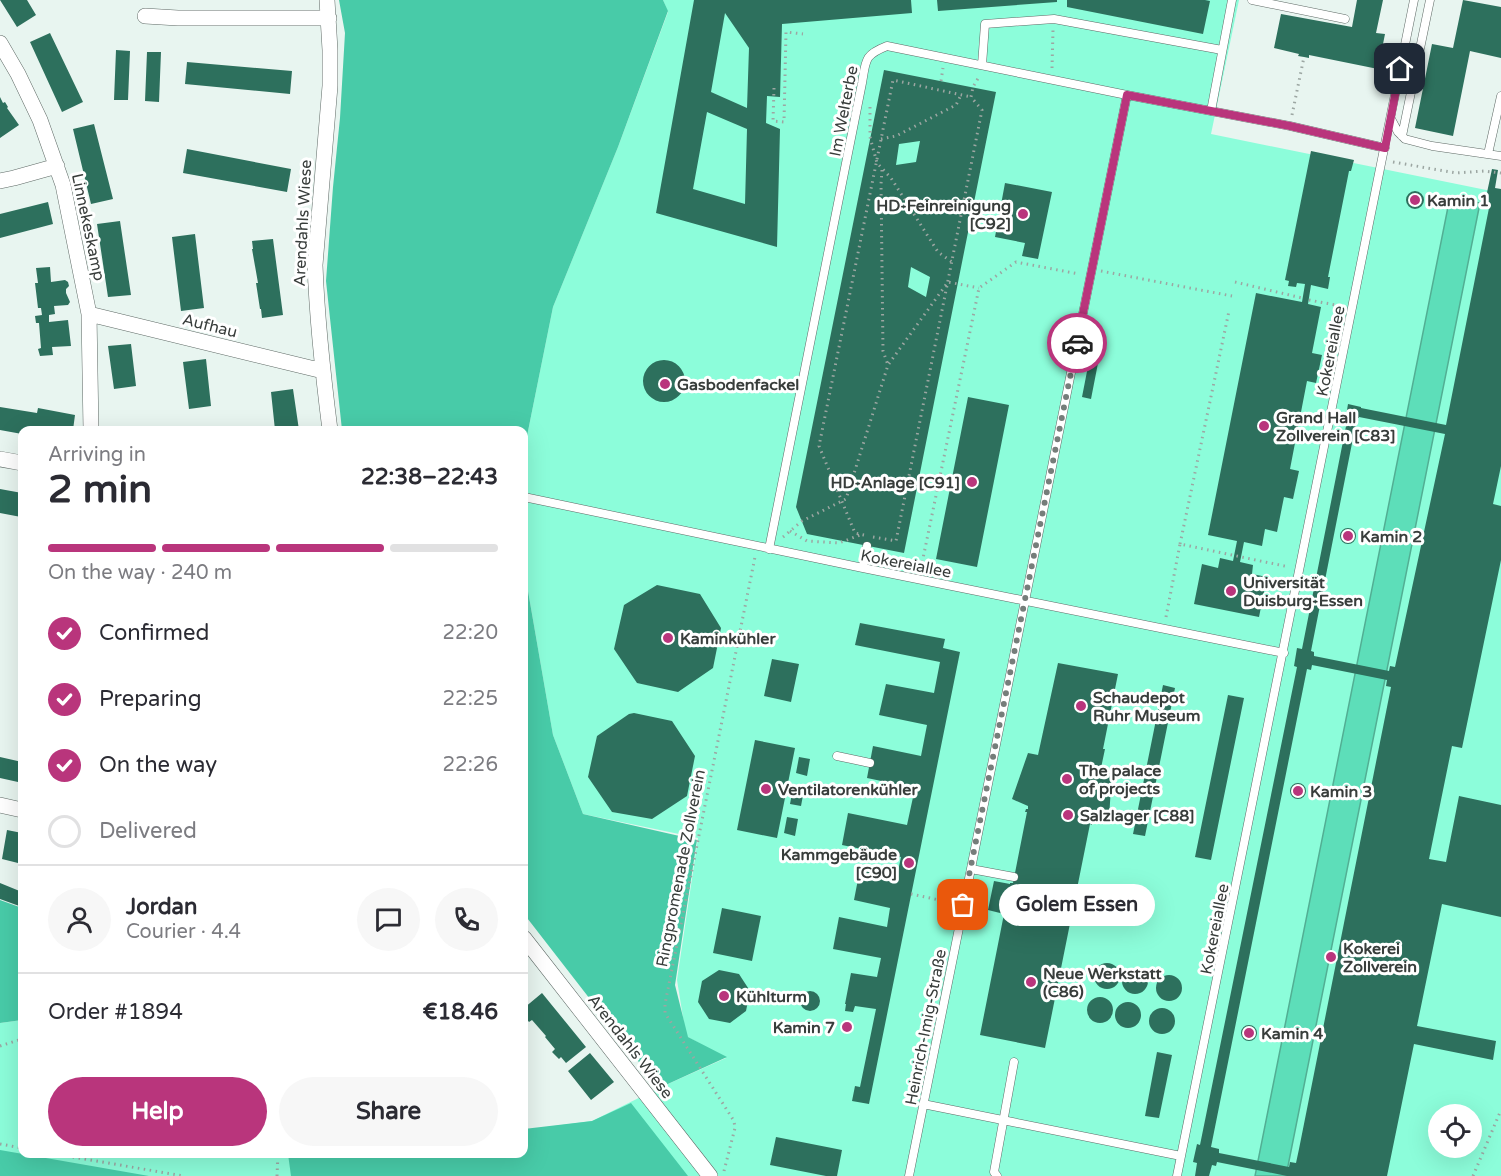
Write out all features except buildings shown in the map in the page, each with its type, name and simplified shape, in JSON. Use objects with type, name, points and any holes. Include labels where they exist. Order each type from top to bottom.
[{"type":"street","name":"Arendahls Wiese","points":[[327,0],[330,86],[315,265],[330,426]]},
{"type":"street","points":[[145,16],[329,18]]},
{"type":"street","name":"Linnekeskamp","points":[[0,43],[40,120],[63,185],[89,314],[92,426]]},
{"type":"street","points":[[0,181],[57,166]]},
{"type":"street","name":"Aufhau","points":[[89,314],[323,371]]},
{"type":"street","points":[[0,459],[18,462]]},
{"type":"street","points":[[0,805],[18,809]]},
{"type":"street","name":"Arendahls Wiese","points":[[528,943],[710,1176]]},
{"type":"lane","points":[[1211,111],[1232,0]]},
{"type":"lane","points":[[1252,0],[1345,19]]},
{"type":"lane","points":[[1382,160],[1414,0]]},
{"type":"lane","points":[[1402,136],[1430,0]]},
{"type":"lane","points":[[982,65],[985,24],[1054,19],[1222,50]]},
{"type":"lane","name":"Im Welterbe","points":[[769,549],[867,58],[876,50],[887,46],[1290,126],[1385,148]]},
{"type":"lane","name":"Heinrich-Imig-Straße","points":[[909,1176],[1127,95]]},
{"type":"lane","points":[[1488,154],[1501,96]]},
{"type":"lane","points":[[1391,119],[1398,132],[1406,139],[1432,146],[1501,156]]},
{"type":"lane","name":"Kokereiallee","points":[[1178,1176],[1382,160]]},
{"type":"lane","name":"Kokereiallee","points":[[528,498],[1284,653]]},
{"type":"lane","points":[[863,568],[867,546]]},
{"type":"lane","points":[[837,756],[870,763]]},
{"type":"lane","points":[[970,869],[1014,877]]},
{"type":"lane","points":[[997,1176],[994,1172],[1014,1062]]},
{"type":"lane","points":[[923,1104],[1181,1156]]},
{"type":"path","points":[[1051,79],[1054,19]]},
{"type":"path","points":[[774,88],[773,121],[784,122],[786,33],[803,34]]},
{"type":"path","points":[[1290,126],[1304,57]]},
{"type":"path","points":[[941,81],[943,71]]},
{"type":"path","points":[[971,97],[979,79]]},
{"type":"path","points":[[893,80],[961,95],[971,97],[982,110],[896,541],[855,533],[819,446],[893,80]]},
{"type":"path","points":[[881,139],[896,136],[956,105],[961,95]]},
{"type":"path","points":[[870,103],[870,137],[877,163],[891,178],[938,252],[952,262]]},
{"type":"path","points":[[1382,160],[1456,173],[1484,171],[1501,173]]},
{"type":"path","points":[[882,170],[883,351],[888,365]]},
{"type":"path","points":[[920,579],[979,288],[1016,262],[1232,296]]},
{"type":"path","points":[[948,282],[979,288]]},
{"type":"path","points":[[802,521],[846,499],[888,365],[948,282]]},
{"type":"path","points":[[1235,282],[1302,298]]},
{"type":"path","points":[[1309,300],[1352,308]]},
{"type":"path","points":[[1164,629],[1229,311]]},
{"type":"path","points":[[790,531],[807,541],[839,543],[870,532]]},
{"type":"path","points":[[1180,544],[1300,570]]},
{"type":"path","name":"Ringpromenade Zollverein","points":[[723,1176],[735,1128],[734,1121],[665,1013],[665,1004],[757,546]]},
{"type":"path","points":[[911,894],[963,905]]},
{"type":"path","points":[[0,1046],[18,1040]]},
{"type":"path","points":[[1473,1176],[1501,1110]]},
{"type":"path","points":[[0,1144],[18,1147]]},
{"type":"path","points":[[88,1158],[184,1176]]},
{"type":"path","points":[[277,1176],[278,1158]]},
{"type":"shaded area","points":[[339,0],[663,0],[668,11],[618,147],[553,307],[528,431],[528,426],[342,426],[326,281],[345,33]]},
{"type":"shaded area","points":[[663,0],[1239,0],[1211,134],[1501,193],[1501,1176],[0,1176],[0,1023],[18,1021],[18,1158],[528,1158],[528,1129],[592,1121],[726,1058],[686,1036],[677,980],[698,838],[583,814],[553,735],[528,591],[528,431],[553,307],[618,147],[668,12]]},
{"type":"shaded area","points":[[1450,197],[1480,203],[1286,1176],[1255,1176]]},
{"type":"shaded area","points":[[528,591],[553,735],[583,814],[697,840],[675,985],[688,1037],[727,1057],[659,1088],[528,919]]},
{"type":"shaded area","points":[[0,900],[18,907],[18,1021],[0,1023]]},
{"type":"shaded area","points":[[631,1103],[688,1176],[291,1176],[289,1158],[528,1158],[528,1129],[592,1121]]},
{"type":"shaded area","points":[[0,1150],[18,1153],[18,1158],[46,1158],[149,1176],[0,1176]]},
{"type":"way so far","points":[[963,905],[1077,343]]},
{"type":"place","name":"Kamin 1","points":[[1415,200]]},
{"type":"place","name":"HD-Feinreinigung [C92]","points":[[1023,214]]},
{"type":"place","name":"Gasbodenfackel","points":[[665,384]]},
{"type":"place","name":"Grand Hall Zollverein [C83]","points":[[1264,426]]},
{"type":"place","name":"HD-Anlage [C91]","points":[[972,482]]},
{"type":"place","name":"Kamin 2","points":[[1348,536]]},
{"type":"place","name":"Universität Duisburg-Essen","points":[[1231,591]]},
{"type":"place","name":"Kaminkühler","points":[[668,638]]},
{"type":"place","name":"Schaudepot Ruhr Museum","points":[[1081,706]]},
{"type":"place","name":"The palace of projects","points":[[1067,779]]},
{"type":"place","name":"Ventilatorenkühler","points":[[766,789]]},
{"type":"place","name":"Kamin 3","points":[[1298,791]]},
{"type":"place","name":"Salzlager [C88]","points":[[1068,815]]},
{"type":"place","name":"Kammgebäude [C90]","points":[[909,863]]},
{"type":"place","name":"Golem Essen","points":[[963,905]]},
{"type":"place","name":"Kokerei Zollverein","points":[[1331,957]]},
{"type":"place","name":"Neue Werkstatt (C86)","points":[[1031,982]]},
{"type":"place","name":"Kühlturm","points":[[724,996]]},
{"type":"place","name":"Kamin 7","points":[[847,1027]]},
{"type":"place","name":"Kamin 4","points":[[1249,1033]]},
{"type":"route","points":[[1077,343],[1127,95],[1290,126],[1385,148],[1400,69]]}]
